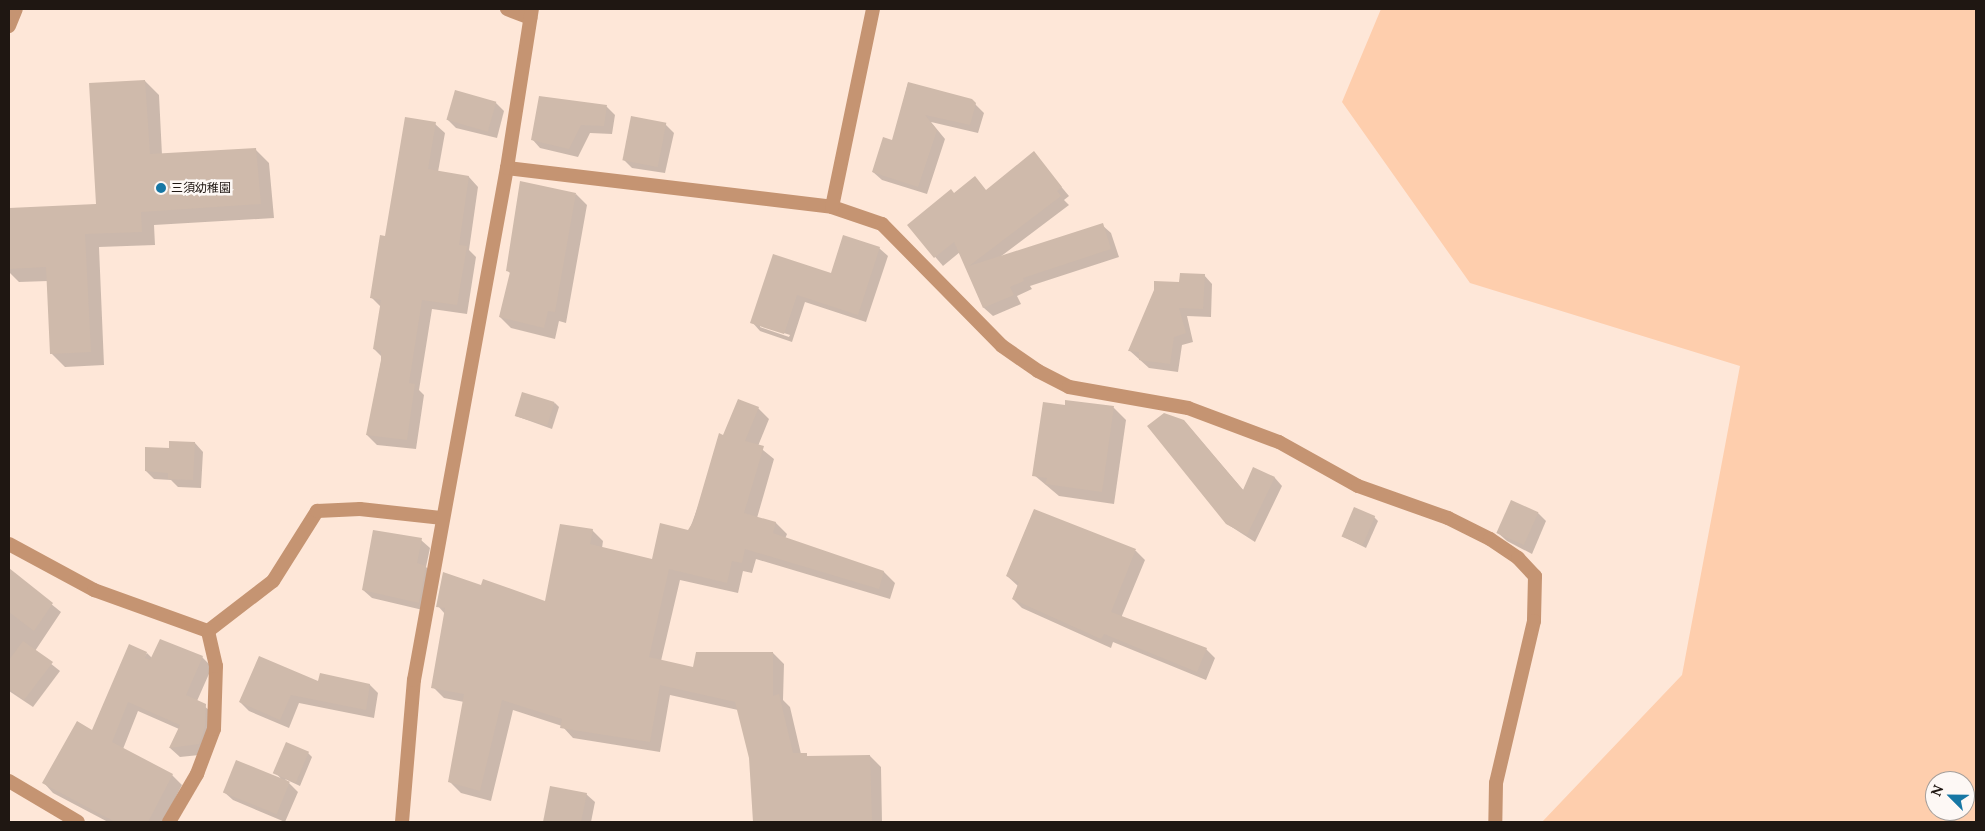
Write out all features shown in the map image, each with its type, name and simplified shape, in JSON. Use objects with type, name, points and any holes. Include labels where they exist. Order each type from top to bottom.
[{"type":"street","points":[[9,26],[16,9]]},
{"type":"street","points":[[402,822],[414,680],[441,518],[507,168],[531,13],[507,9]]},
{"type":"street","points":[[832,207],[873,9]]},
{"type":"street","points":[[507,168],[832,207],[882,224],[1002,346],[1038,371],[1069,387],[1123,394],[1188,408],[1278,442],[1358,486],[1448,518],[1518,558],[1535,576],[1534,621],[1496,783],[1495,822]]},
{"type":"street","points":[[208,631],[273,581],[317,511],[360,510],[441,518]]},
{"type":"street","points":[[9,544],[94,590],[208,631]]},
{"type":"street","points":[[169,822],[197,774],[214,729],[216,666],[208,631]]},
{"type":"street","points":[[9,781],[78,822]]},
{"type":"shaded area","points":[[1381,9],[1976,9],[1976,822],[1542,822],[1682,675],[1740,366],[1470,283],[1342,102]]},
{"type":"building","points":[[145,80],[150,154],[256,148],[261,204],[141,212],[142,232],[85,234],[91,352],[50,354],[46,267],[9,269],[9,208],[96,204],[89,83]]},
{"type":"building","points":[[908,82],[972,99],[976,103],[970,125],[925,115],[937,130],[918,187],[872,172],[883,137],[892,140]]},
{"type":"building","points":[[455,90],[496,102],[488,132],[446,120]]},
{"type":"building","points":[[539,96],[607,105],[604,126],[581,125],[569,149],[531,140]]},
{"type":"building","points":[[631,116],[666,123],[658,167],[622,160]]},
{"type":"building","points":[[405,117],[436,122],[428,169],[469,176],[459,245],[467,246],[457,305],[422,300],[409,383],[415,384],[407,440],[366,435],[381,360],[381,351],[373,349],[381,300],[370,298],[380,235],[385,236]]},
{"type":"building","points":[[1034,151],[1062,187],[1057,191],[1061,196],[969,266],[1103,223],[1111,249],[1023,278],[1024,281],[1010,287],[1014,295],[983,308],[954,242],[934,258],[907,225],[951,189],[954,193],[975,176],[986,190]]},
{"type":"building","points":[[520,181],[576,193],[555,312],[548,311],[544,328],[499,317],[510,272],[506,271]]},
{"type":"building","points":[[843,235],[880,247],[858,315],[797,295],[784,334],[750,323],[773,254],[831,273]]},
{"type":"building","points":[[1180,273],[1205,274],[1203,309],[1179,308],[1186,333],[1174,337],[1170,364],[1139,360],[1139,352],[1128,351],[1154,290],[1154,281],[1179,282]]},
{"type":"building","points":[[522,392],[555,402],[547,426],[515,416]]},
{"type":"building","points":[[738,399],[759,407],[745,441],[764,446],[744,513],[776,522],[773,533],[884,571],[879,589],[745,549],[742,563],[732,561],[727,583],[669,569],[649,657],[693,667],[696,652],[773,652],[773,696],[779,694],[793,753],[807,753],[807,756],[870,755],[872,821],[753,822],[749,758],[735,702],[660,685],[650,742],[560,728],[562,719],[502,700],[480,791],[448,782],[464,694],[431,688],[445,608],[436,607],[443,572],[481,585],[483,579],[545,601],[560,524],[593,529],[590,544],[652,559],[660,523],[688,530],[693,522],[719,433],[723,435]]},
{"type":"building","points":[[1065,400],[1114,406],[1102,492],[1045,484],[1047,478],[1032,476],[1043,402],[1065,405]]},
{"type":"building","points":[[1164,413],[1184,420],[1243,490],[1253,467],[1275,477],[1247,535],[1226,524],[1147,426]]},
{"type":"building","points":[[169,441],[195,442],[193,480],[168,479],[168,473],[145,471],[145,447],[169,448]]},
{"type":"building","points":[[1511,500],[1538,512],[1524,545],[1496,533]]},
{"type":"building","points":[[1354,507],[1375,516],[1363,545],[1341,536]]},
{"type":"building","points":[[1034,509],[1136,549],[1111,612],[1207,648],[1197,672],[1104,634],[1101,639],[1012,599],[1019,582],[1006,576]]},
{"type":"building","points":[[373,530],[422,538],[417,563],[426,566],[419,603],[362,590]]},
{"type":"building","points":[[9,568],[53,603],[34,631],[9,612]]},
{"type":"building","points":[[160,639],[203,656],[186,695],[206,704],[205,727],[199,744],[169,748],[180,725],[128,702],[112,742],[173,774],[148,822],[115,822],[42,783],[77,721],[92,730],[129,644],[147,652],[145,658],[150,660]]},
{"type":"building","points":[[23,641],[53,662],[24,700],[9,689],[9,660]]},
{"type":"building","points":[[259,656],[318,681],[320,673],[370,684],[366,710],[291,695],[280,720],[239,702]]},
{"type":"building","points":[[286,742],[309,752],[296,783],[273,773]]},
{"type":"building","points":[[236,760],[290,782],[277,814],[223,792]]},
{"type":"building","points":[[550,786],[587,793],[581,822],[543,822]]},
{"type":"place","name":"三須幼稚園","points":[[161,188]]}]
